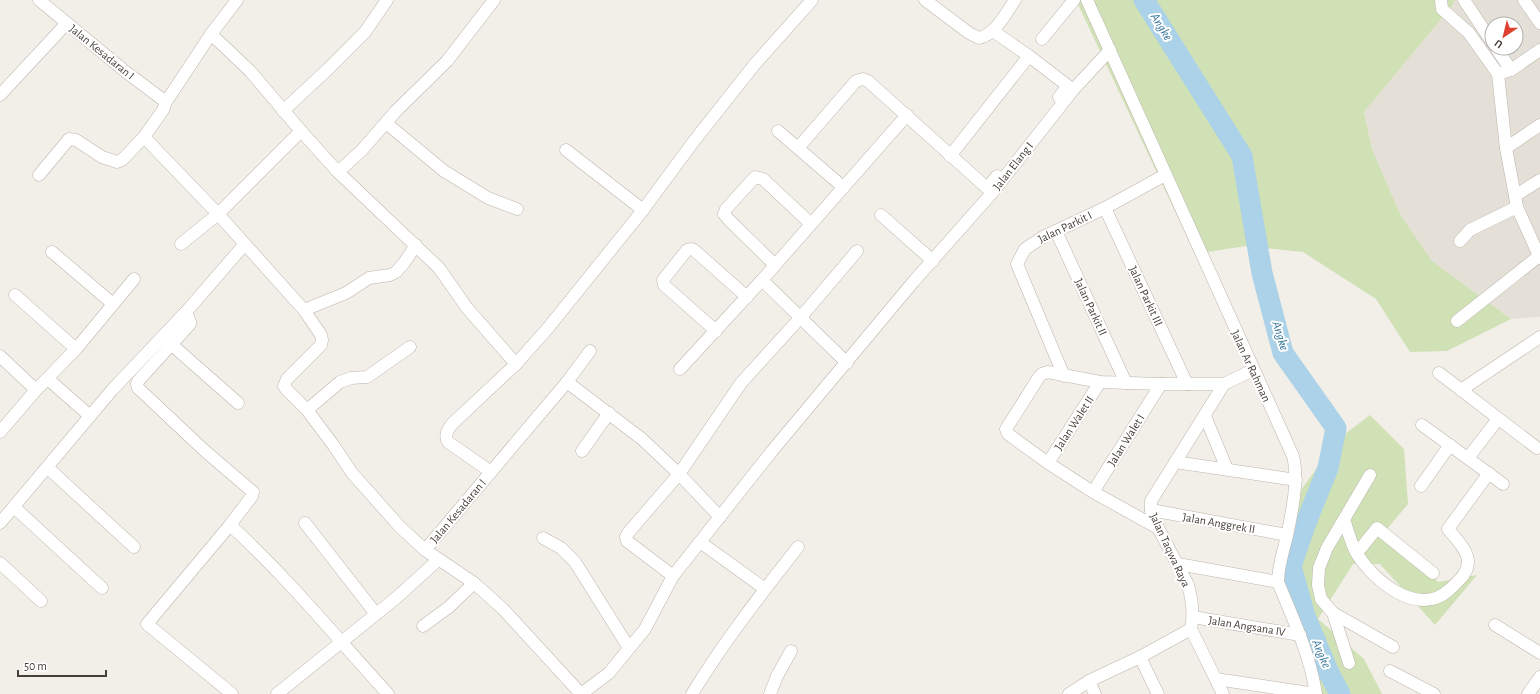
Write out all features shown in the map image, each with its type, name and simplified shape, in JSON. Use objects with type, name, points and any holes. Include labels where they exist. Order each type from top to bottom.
[{"type":"street","name":"Jalan Kesadaran I","points":[[39,0],[142,85],[166,102]]},
{"type":"street","points":[[39,175],[69,139],[76,140],[102,157],[117,162],[122,160],[144,137],[211,34],[237,0]]},
{"type":"street","points":[[283,111],[365,32],[387,0]]},
{"type":"street","points":[[338,172],[362,150],[396,111],[447,61],[494,0]]},
{"type":"street","points":[[491,472],[448,442],[446,433],[452,424],[459,415],[516,364],[548,328],[643,210],[694,141],[755,64],[812,0]]},
{"type":"street","points":[[924,0],[978,38],[987,36],[993,31],[1015,0]]},
{"type":"street","points":[[1042,39],[1074,0]]},
{"type":"street","name":"Jalan Ar Rahman","points":[[1087,0],[1290,450],[1295,466],[1296,480],[1287,535],[1278,571],[1278,582],[1300,635],[1310,664],[1316,694]]},
{"type":"street","points":[[1441,0],[1442,9],[1469,33],[1498,74],[1506,148],[1516,201],[1536,238],[1539,257],[1457,321]]},
{"type":"street","points":[[1464,0],[1484,30]]},
{"type":"street","points":[[1524,0],[1540,23]]},
{"type":"street","points":[[0,94],[67,23]]},
{"type":"street","points":[[798,148],[859,80],[868,81],[987,188],[1068,86],[993,31]]},
{"type":"street","points":[[211,34],[250,71],[283,111],[338,172],[439,268],[468,308],[516,364]]},
{"type":"street","name":"Jalan Elang I","points":[[474,583],[503,609],[581,694],[609,673],[645,629],[673,576],[772,451],[914,282],[992,193],[1073,90],[1110,50]]},
{"type":"street","points":[[1498,74],[1511,70],[1540,50]]},
{"type":"street","points":[[950,156],[1029,56]]},
{"type":"street","points":[[1501,56],[1511,70]]},
{"type":"street","points":[[680,369],[746,298],[906,115]]},
{"type":"street","points":[[386,123],[454,178],[488,198],[517,209]]},
{"type":"street","points":[[1506,148],[1540,125]]},
{"type":"street","points":[[181,244],[218,214],[301,131]]},
{"type":"street","points":[[778,131],[843,187]]},
{"type":"street","points":[[144,137],[218,214],[244,245],[304,310],[321,335],[321,345],[287,378],[284,386],[306,410],[334,446],[352,473],[400,527],[438,560],[474,583],[449,607],[423,626]]},
{"type":"street","points":[[566,150],[643,210]]},
{"type":"street","name":"Jalan Parkit I","points":[[1064,376],[1017,264],[1025,249],[1043,237],[1105,208],[1165,175]]},
{"type":"street","points":[[775,265],[729,220],[724,214],[726,209],[755,177],[759,177],[811,224]]},
{"type":"street","points":[[1460,241],[1470,230],[1516,201],[1540,180]]},
{"type":"street","name":"Jalan Parkit III","points":[[1105,208],[1187,384]]},
{"type":"street","points":[[881,215],[933,261]]},
{"type":"street","name":"Jalan Parkit II","points":[[1056,231],[1126,383]]},
{"type":"street","points":[[0,523],[48,468],[112,390],[186,312],[244,245]]},
{"type":"street","points":[[304,310],[346,293],[369,278],[396,272],[416,246]]},
{"type":"street","points":[[716,331],[664,285],[663,280],[687,250],[694,250],[746,298]]},
{"type":"street","points":[[673,576],[627,540],[626,537],[679,474],[741,383],[801,317],[857,251]]},
{"type":"street","points":[[52,252],[113,304]]},
{"type":"street","points":[[0,432],[36,390],[76,349],[134,279]]},
{"type":"street","points":[[762,280],[847,363]]},
{"type":"street","points":[[15,295],[76,349]]},
{"type":"street","points":[[186,312],[190,324],[138,381],[138,388],[205,451],[253,492],[252,496],[230,525],[147,624],[232,694]]},
{"type":"street","points":[[1461,390],[1540,337]]},
{"type":"street","points":[[171,344],[238,403]]},
{"type":"street","points":[[306,410],[340,382],[351,378],[367,377],[410,347]]},
{"type":"street","name":"Jalan Kesadaran I","points":[[425,550],[567,382],[590,351]]},
{"type":"street","points":[[0,356],[36,390]]},
{"type":"street","points":[[1158,528],[1093,492],[1048,463],[1008,434],[1006,429],[1039,377],[1048,372],[1100,382],[1160,386],[1224,384],[1253,370]]},
{"type":"street","points":[[1439,373],[1537,448]]},
{"type":"street","points":[[48,379],[90,416]]},
{"type":"street","points":[[567,382],[610,413],[642,439],[679,474],[720,517]]},
{"type":"street","name":"Jalan Walet II","points":[[1048,463],[1100,382]]},
{"type":"street","name":"Jalan Taqwa Raya","points":[[1192,623],[1191,596],[1188,585],[1158,528],[1151,510],[1151,501],[1224,384]]},
{"type":"street","name":"Jalan Walet I","points":[[1093,492],[1160,386]]},
{"type":"street","points":[[582,451],[610,413]]},
{"type":"street","points":[[1205,416],[1227,469]]},
{"type":"street","points":[[1468,458],[1498,419]]},
{"type":"street","points":[[1422,425],[1503,484]]},
{"type":"street","points":[[1421,486],[1450,445]]},
{"type":"street","points":[[1175,462],[1296,480]]},
{"type":"street","points":[[48,468],[134,547]]},
{"type":"street","points":[[1344,520],[1357,553],[1374,575],[1393,590],[1410,598],[1426,601],[1446,592],[1462,577],[1468,563],[1465,550],[1448,530],[1489,473]]},
{"type":"street","points":[[1370,475],[1327,548],[1319,568],[1318,585],[1321,599],[1333,613],[1393,647]]},
{"type":"street","points":[[14,507],[102,588]]},
{"type":"street","name":"Jalan Anggrek II","points":[[1151,510],[1287,535]]},
{"type":"street","points":[[305,524],[376,614]]},
{"type":"street","points":[[230,525],[298,593],[388,694]]},
{"type":"street","points":[[1357,553],[1377,528],[1433,573]]},
{"type":"street","points":[[543,538],[561,548],[575,562],[629,648]]},
{"type":"street","points":[[700,542],[765,589]]},
{"type":"street","points":[[692,694],[711,664],[765,589],[798,547]]},
{"type":"street","points":[[277,694],[396,598],[438,560]]},
{"type":"street","points":[[0,563],[41,601]]},
{"type":"street","points":[[1178,564],[1278,582]]},
{"type":"street","points":[[1333,613],[1349,663]]},
{"type":"street","points":[[1069,694],[1089,681],[1140,657],[1192,623],[1223,694]]},
{"type":"street","name":"Jalan Angsana IV","points":[[1192,623],[1300,635]]},
{"type":"street","points":[[1496,625],[1540,653]]},
{"type":"street","points":[[770,694],[777,676],[791,651]]},
{"type":"street","points":[[1140,657],[1158,694]]},
{"type":"street","points":[[1390,671],[1434,694]]},
{"type":"street","points":[[1528,694],[1540,677]]},
{"type":"street","points":[[1216,679],[1316,694]]},
{"type":"street","points":[[1089,681],[1095,694]]},
{"type":"shaded area","points":[[1455,0],[1540,0],[1540,317],[1511,319],[1432,261],[1400,214],[1372,149],[1364,112],[1452,6]]},
{"type":"green space","points":[[1076,0],[1455,0],[1452,6],[1364,112],[1372,149],[1400,214],[1432,261],[1511,319],[1447,351],[1410,352],[1376,299],[1303,252],[1246,246],[1195,254]]},
{"type":"green space","points":[[1370,415],[1404,449],[1408,504],[1386,530],[1438,582],[1477,575],[1435,625],[1380,564],[1353,564],[1318,619],[1364,659],[1382,694],[1314,694],[1305,658],[1285,613],[1282,571],[1296,497],[1337,440]]},
{"type":"waterway","name":"Angke","points":[[1144,0],[1242,156],[1262,273],[1283,353],[1336,428],[1328,468],[1307,520],[1291,566],[1305,616],[1328,671],[1340,694]]}]
